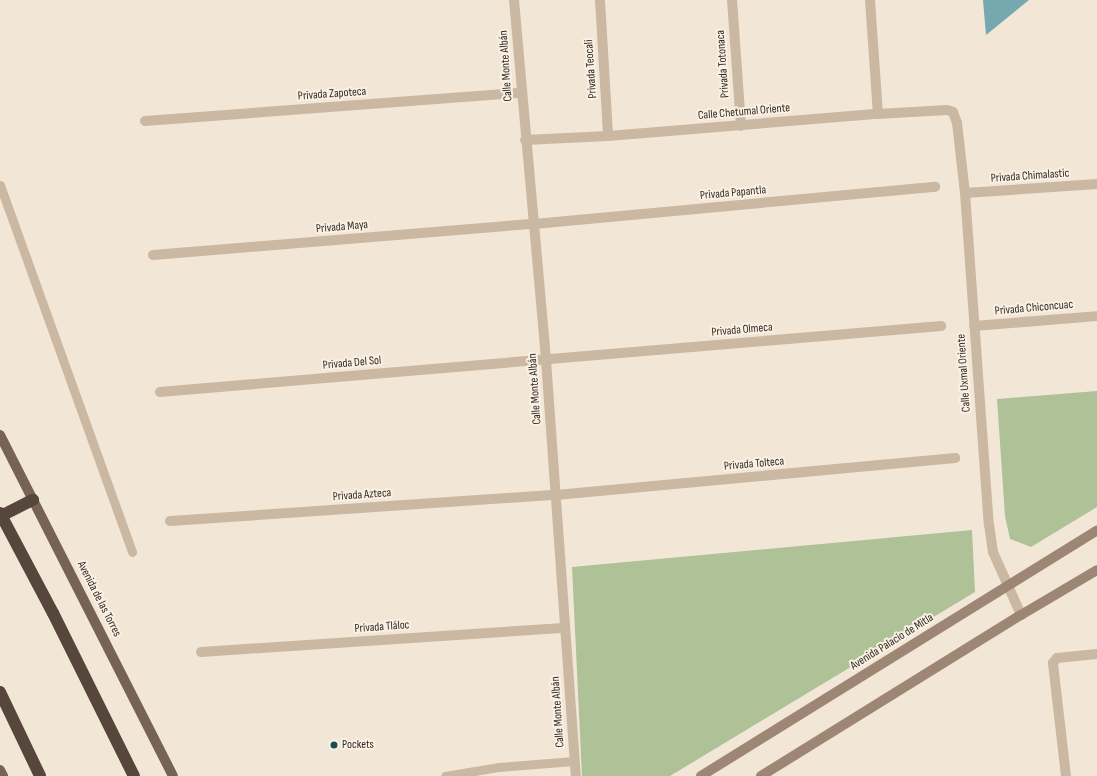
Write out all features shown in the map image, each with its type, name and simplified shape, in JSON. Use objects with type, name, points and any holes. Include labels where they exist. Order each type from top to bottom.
[{"type":"highway","points":[[33,500],[1,515],[53,612],[134,776]]},
{"type":"highway","points":[[0,692],[40,776]]},
{"type":"main road","name":"Avenida de las Torres","points":[[0,435],[173,776]]},
{"type":"main road","name":"Avenida Palacio de Mitla","points":[[701,776],[1097,530]]},
{"type":"main road","points":[[761,776],[1021,615],[1097,570]]},
{"type":"main road","points":[[0,770],[3,776]]},
{"type":"street","name":"Calle Monte Albán","points":[[514,0],[525,140],[546,360],[564,628],[576,776]]},
{"type":"street","name":"Privada Teocali","points":[[600,0],[608,136]]},
{"type":"street","name":"Privada Totonaca","points":[[732,0],[741,126]]},
{"type":"street","points":[[870,0],[878,114]]},
{"type":"street","name":"Privada Zapoteca","points":[[145,121],[521,94]]},
{"type":"street","name":"Calle Chetumal Oriente","points":[[525,140],[608,136],[878,114],[946,110],[953,112],[957,123]]},
{"type":"street","name":"Calle Uxmal Oriente","points":[[957,123],[965,194],[989,524],[993,552],[1021,615]]},
{"type":"street","name":"Privada Chimalastic","points":[[965,194],[1097,184]]},
{"type":"street","name":"Privada Papantla","points":[[534,224],[935,187]]},
{"type":"street","name":"Privada Maya","points":[[153,255],[534,224]]},
{"type":"street","name":"Privada Chiconcuac","points":[[974,326],[1097,316]]},
{"type":"street","name":"Privada Olmeca","points":[[546,360],[941,326]]},
{"type":"street","name":"Privada Del Sol","points":[[160,392],[546,360]]},
{"type":"street","name":"Privada Tolteca","points":[[556,495],[955,458]]},
{"type":"street","name":"Privada Azteca","points":[[170,521],[556,495]]},
{"type":"street","name":"Privada Tláloc","points":[[201,652],[564,628]]},
{"type":"street","points":[[1066,776],[1053,663],[1057,658],[1097,654]]},
{"type":"lane","points":[[0,185],[132,552]]},
{"type":"lane","points":[[445,776],[499,766],[574,761]]},
{"type":"green space","points":[[1097,391],[1097,507],[1031,547],[1010,539],[1005,516],[997,399]]},
{"type":"green space","points":[[972,530],[975,592],[670,776],[582,776],[572,567]]},
{"type":"water","points":[[983,0],[1029,0],[986,35]]},
{"type":"place","name":"Pockets","points":[[334,745]]}]
